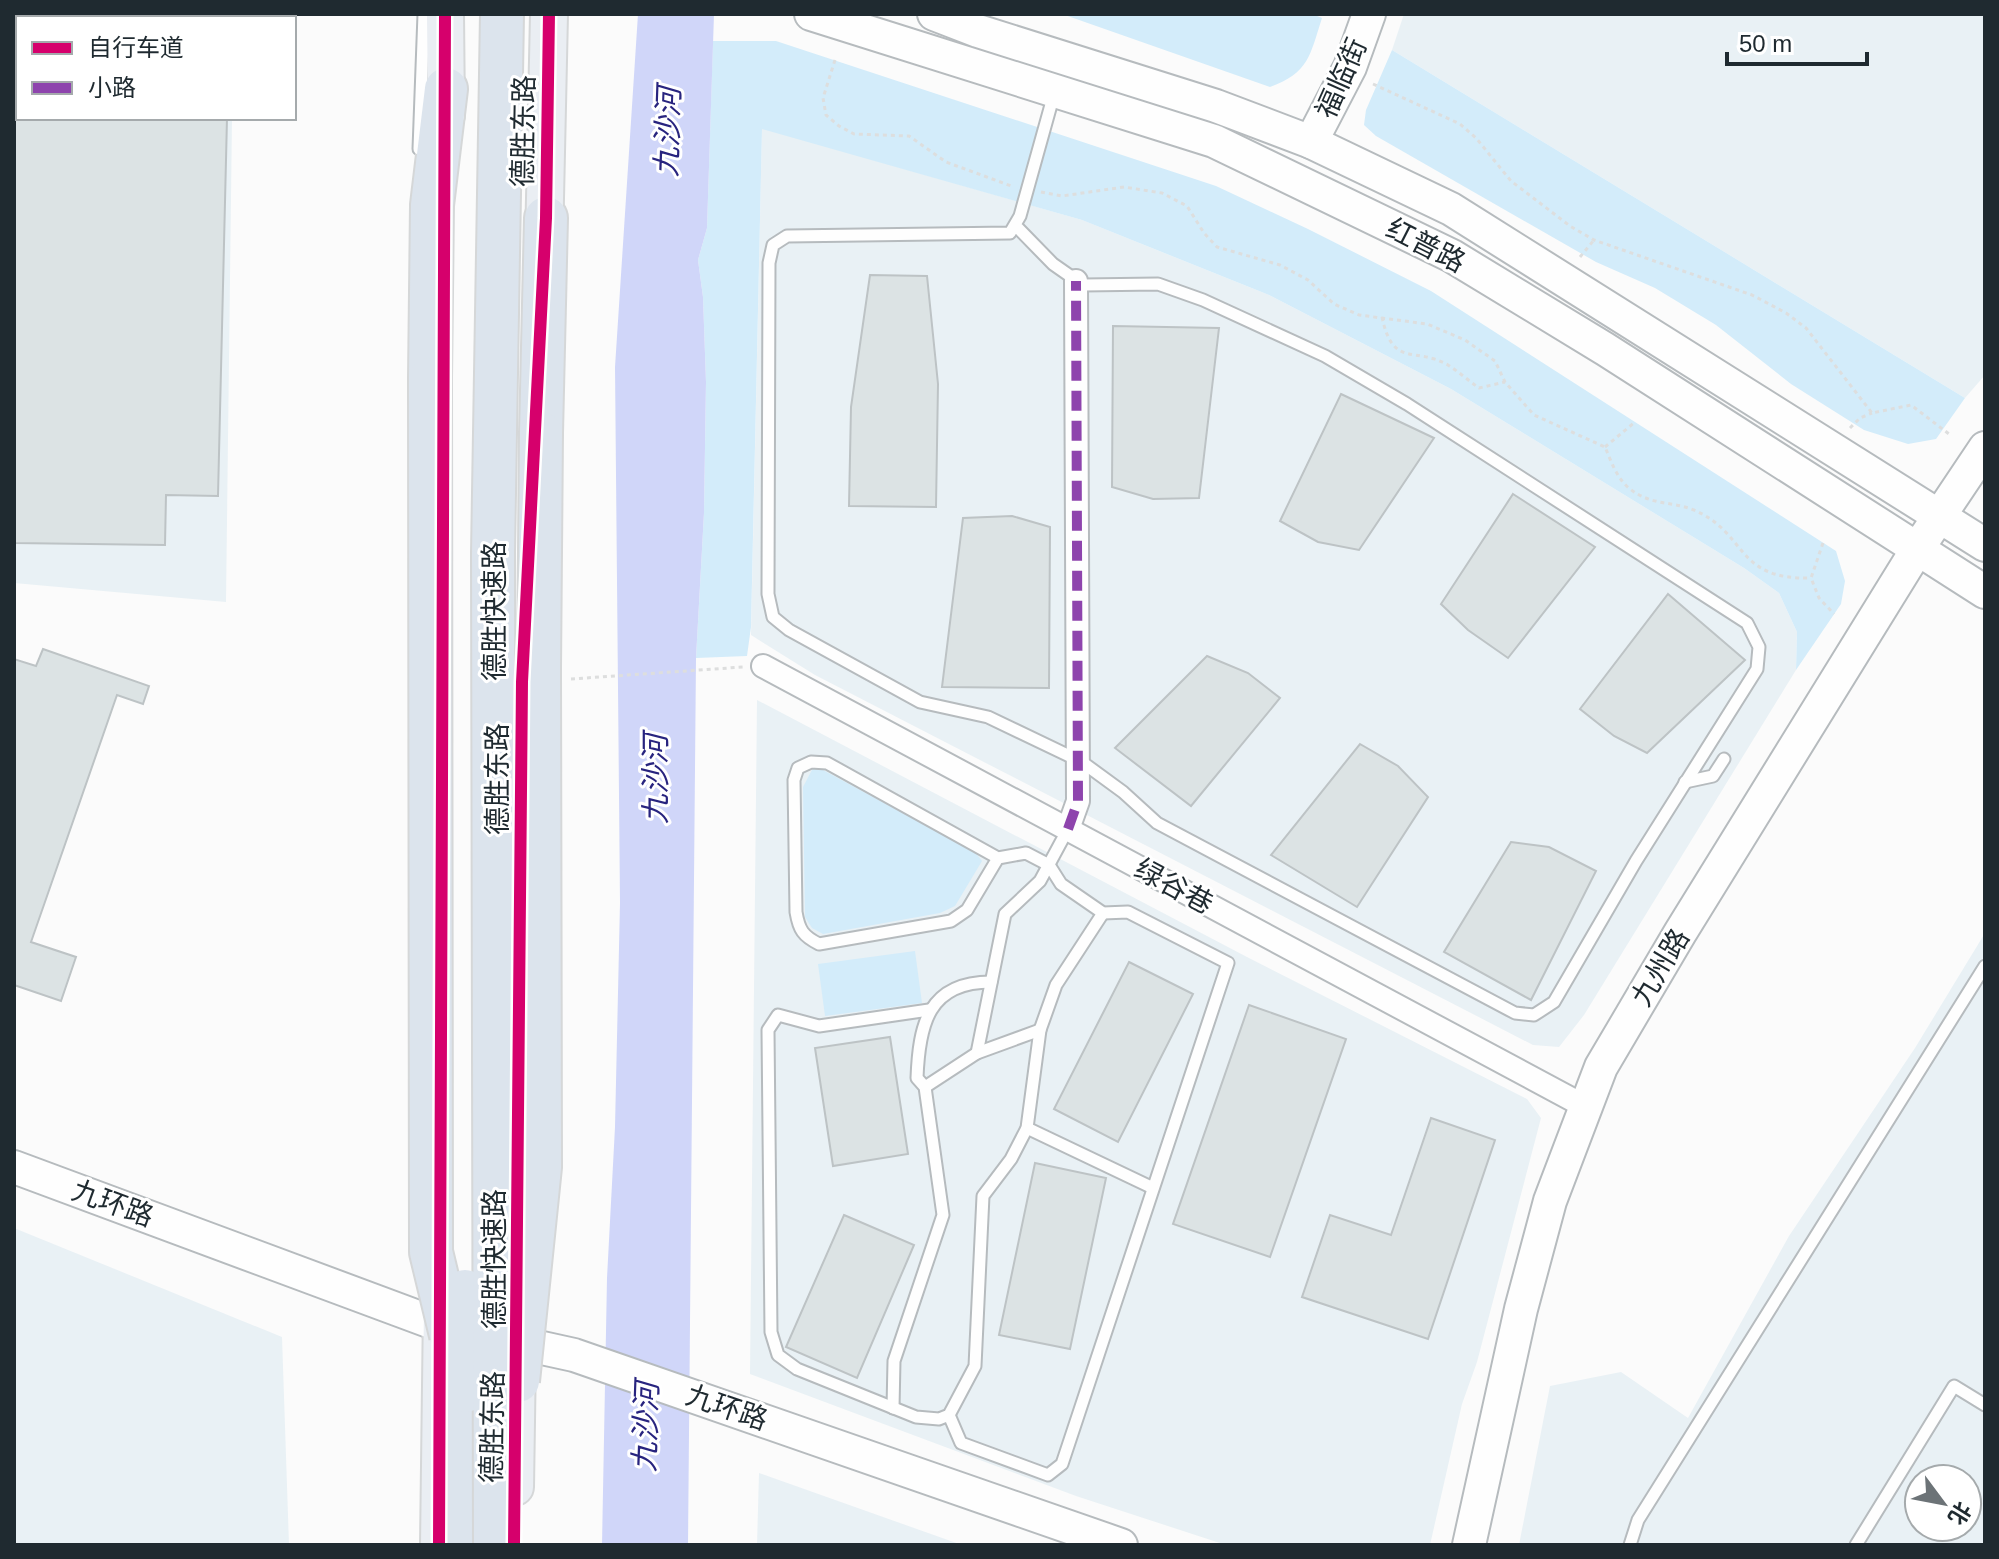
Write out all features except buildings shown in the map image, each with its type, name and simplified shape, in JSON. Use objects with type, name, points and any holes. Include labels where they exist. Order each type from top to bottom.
[{"type":"highway","name":"德胜快速路","points":[[464,1545],[476,14]]},
{"type":"highway","name":"德胜快速路","points":[[495,1545],[493,553],[502,14]]},
{"type":"highway","points":[[446,89],[432,205],[431,1252],[465,1391]]},
{"type":"highway","points":[[501,1545],[540,1167],[539,669],[546,218]]},
{"type":"main road","name":"德胜东路","points":[[439,1545],[445,14]]},
{"type":"main road","name":"德胜东路","points":[[514,1545],[522,682],[546,218],[549,14]]},
{"type":"street","name":"红普路","points":[[811,14],[1214,141],[1452,256],[1605,349],[1985,592]]},
{"type":"street","name":"红普路","points":[[934,14],[978,31],[1202,101],[1311,142],[1451,209],[1985,545]]},
{"type":"street","name":"福临街","points":[[1311,142],[1350,67],[1369,14]]},
{"type":"street","points":[[1068,829],[1078,801],[1076,281]]},
{"type":"street","name":"九州路","points":[[1469,1545],[1521,1309],[1550,1201],[1601,1067],[1680,933],[1939,514],[1985,448]]},
{"type":"street","name":"绿谷巷","points":[[763,666],[1586,1107]]},
{"type":"street","name":"九环路","points":[[14,1167],[442,1326],[574,1355],[1121,1545]]},
{"type":"lane","points":[[418,164],[424,14]]},
{"type":"lane","points":[[1015,225],[1053,264],[1076,281],[1095,286],[1158,284],[1203,300],[1325,356],[1407,404],[1747,623],[1759,647],[1757,669],[1636,861],[1554,1002],[1534,1015],[1515,1013],[1157,823],[1123,792],[1078,760],[988,717],[920,702],[789,630],[773,617],[768,594],[769,263],[773,245],[787,236],[1010,233],[1028,190],[1055,91]]},
{"type":"lane","points":[[1685,782],[1713,776],[1724,759]]},
{"type":"lane","points":[[949,1415],[961,1443],[1048,1475],[1062,1464],[1228,963],[1128,912],[1103,913],[1061,884],[1049,865],[1026,853],[998,858],[827,763],[811,762],[798,768],[794,780],[796,912],[804,936],[819,944],[951,921],[967,910],[998,858]]},
{"type":"lane","points":[[419,779],[443,877]]},
{"type":"lane","points":[[977,1053],[1005,914],[1040,881],[1068,829]]},
{"type":"lane","points":[[929,1010],[819,1026],[778,1015],[768,1030],[771,1332],[778,1355],[797,1369],[916,1417],[939,1419],[949,1415],[975,1366],[983,1196],[1011,1159],[1027,1128],[1040,1030],[1056,985],[1103,913]]},
{"type":"lane","points":[[1630,1545],[1638,1520],[1985,966]]},
{"type":"lane","points":[[893,1408],[894,1361],[943,1215],[925,1087],[917,1078],[918,1041],[929,1010],[947,994],[969,982],[991,982]]},
{"type":"lane","points":[[925,1087],[977,1053],[1040,1030]]},
{"type":"lane","points":[[1027,1128],[1153,1188]]},
{"type":"lane","points":[[1856,1545],[1954,1386],[1985,1405]]},
{"type":"path","points":[[835,60],[823,98],[826,115],[854,134],[909,136],[946,162],[1004,186],[1062,196],[1124,187],[1162,193],[1187,206],[1217,247],[1280,265],[1308,280],[1334,304],[1359,315],[1427,324],[1465,340],[1495,361],[1505,382],[1534,415],[1605,447],[1615,470],[1629,488],[1657,503],[1693,509],[1716,524],[1754,567],[1781,577],[1811,578]]},
{"type":"path","points":[[1373,84],[1460,124],[1476,138],[1511,181],[1594,240],[1752,295],[1786,313],[1806,328],[1872,413]]},
{"type":"path","points":[[1580,257],[1594,240]]},
{"type":"path","points":[[1382,317],[1386,334],[1396,349],[1410,356],[1433,359],[1447,365],[1479,388],[1505,382]]},
{"type":"path","points":[[1850,428],[1860,418],[1872,413],[1911,405],[1949,434]]},
{"type":"path","points":[[1605,447],[1635,422]]},
{"type":"path","points":[[1823,543],[1811,578],[1819,598],[1834,614]]},
{"type":"path","points":[[603,676],[763,666]]},
{"type":"shaded area","points":[[14,14],[188,14],[194,16],[16,16],[16,120],[232,120],[226,602],[14,583]]},
{"type":"shaded area","points":[[1062,14],[1312,14],[1322,18],[1311,52],[1300,69],[1283,82],[1270,87]]},
{"type":"shaded area","points":[[1404,14],[1985,14],[1985,375],[1965,398],[1392,50]]},
{"type":"shaded area","points":[[713,41],[776,41],[1216,186],[1308,229],[1431,291],[1836,551],[1845,581],[1841,604],[1796,670],[1797,632],[1779,593],[1744,568],[1451,389],[1269,295],[1082,220],[762,129],[751,627],[747,656],[696,658],[704,513],[706,382],[703,297],[698,260],[707,228]]},
{"type":"shaded area","points":[[1392,50],[1965,398],[1936,439],[1908,444],[1864,430],[1791,384],[1716,325],[1655,288],[1596,262],[1376,136],[1364,125],[1366,110]]},
{"type":"shaded area","points":[[762,128],[1082,220],[1269,295],[1451,389],[1744,568],[1779,593],[1797,632],[1796,670],[1584,1015],[1559,1047],[1533,1045],[815,675],[751,635]]},
{"type":"shaded area","points":[[757,700],[1247,957],[1527,1099],[1541,1118],[1477,1362],[1462,1404],[1430,1545],[1226,1545],[1076,1496],[750,1374]]},
{"type":"shaded area","points":[[813,768],[823,770],[975,852],[982,861],[955,906],[940,913],[823,934],[812,928],[805,917],[803,787]]},
{"type":"shaded area","points":[[1985,933],[1985,1545],[1519,1545],[1550,1386],[1621,1372],[1688,1418],[1789,1236],[1915,1048]]},
{"type":"shaded area","points":[[915,951],[922,1003],[825,1016],[818,964]]},
{"type":"shaded area","points":[[14,1228],[282,1337],[289,1545],[14,1545]]},
{"type":"shaded area","points":[[759,1473],[962,1545],[757,1545]]},
{"type":"water","name":"九沙河","points":[[638,14],[714,14],[707,228],[698,260],[703,297],[706,382],[704,513],[696,658],[688,1545],[602,1545],[607,1278],[615,1127],[620,903],[615,367]]},
{"type":"marked path","points":[[1068,829],[1078,801],[1076,281]]},
{"type":"cycle path","points":[[439,1545],[445,14]]},
{"type":"cycle path","points":[[514,1545],[522,682],[546,218],[549,14]]}]
